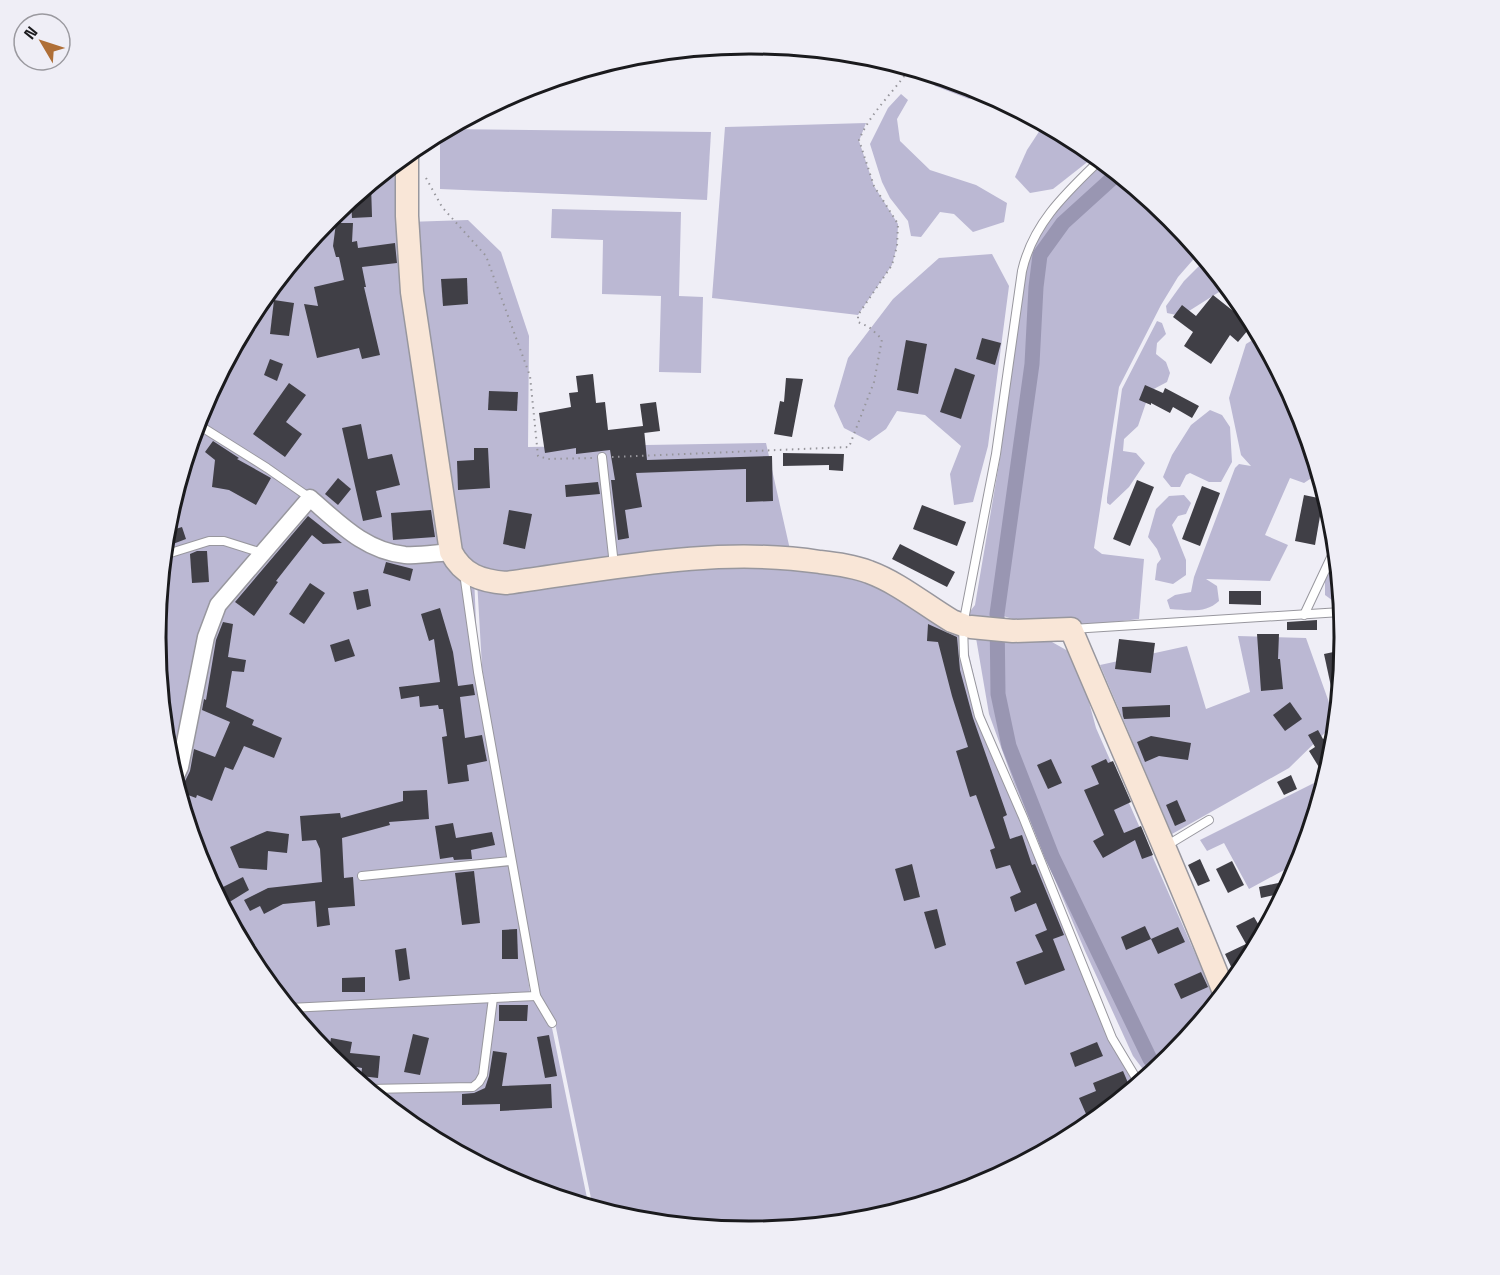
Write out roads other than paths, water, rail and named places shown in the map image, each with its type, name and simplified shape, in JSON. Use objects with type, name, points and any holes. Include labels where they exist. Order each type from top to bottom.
[{"type":"street","points":[[414,162],[408,247],[412,292],[458,561]]},
{"type":"street","points":[[181,764],[211,620],[219,605],[310,498],[361,541],[385,551],[458,561],[479,579],[506,582],[680,560],[777,556],[847,566],[872,572],[952,621],[967,626],[1013,631],[1071,629],[1163,848],[1191,908],[1220,983]]},
{"type":"lane","points":[[1094,167],[1047,216],[1035,232],[1027,250],[964,656],[979,716],[1027,827],[1112,1038],[1135,1076]]},
{"type":"lane","points":[[205,429],[310,498]]},
{"type":"lane","points":[[602,457],[614,568]]},
{"type":"lane","points":[[173,552],[209,541],[224,541],[262,553]]},
{"type":"lane","points":[[458,561],[536,996],[552,1023]]},
{"type":"lane","points":[[1304,615],[1329,562]]},
{"type":"lane","points":[[1071,629],[1333,613]]},
{"type":"lane","points":[[1163,848],[1209,820]]},
{"type":"lane","points":[[362,876],[512,861]]},
{"type":"lane","points":[[299,1008],[536,996]]},
{"type":"lane","points":[[381,1089],[473,1087],[483,1075],[493,998]]},
{"type":"waterway","points":[[1111,180],[1063,223],[1040,255],[1032,364],[997,614],[998,694],[1009,746],[1052,856],[1151,1061]]}]
